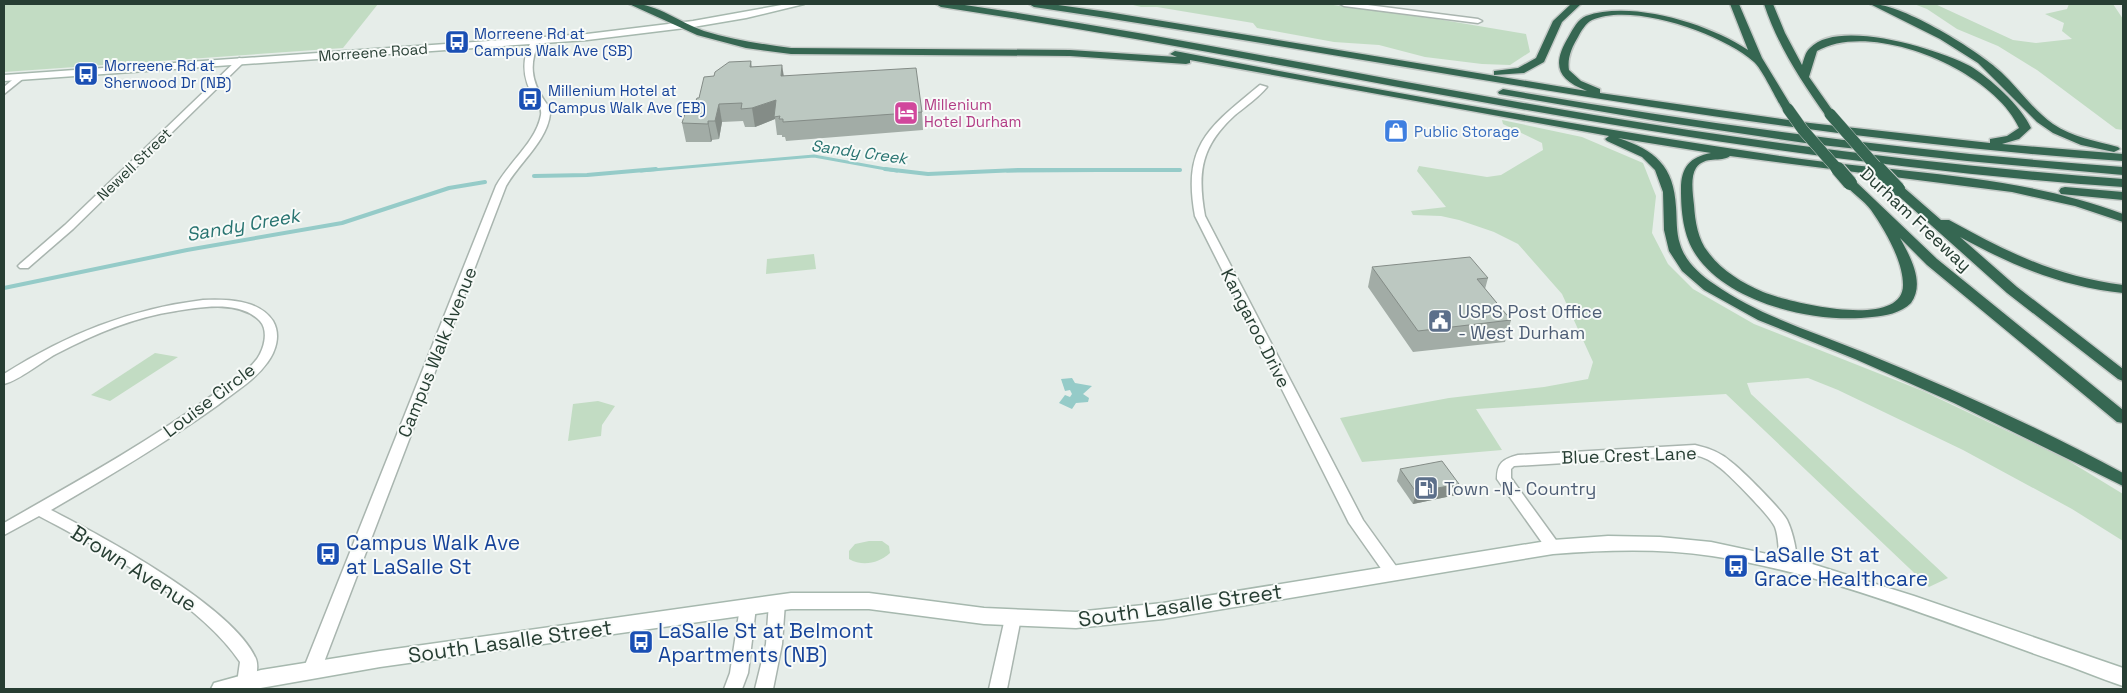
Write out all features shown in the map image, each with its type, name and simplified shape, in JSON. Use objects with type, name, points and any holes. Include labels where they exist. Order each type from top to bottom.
[{"type":"highway","points":[[634,4],[700,33],[746,45],[805,52],[1113,54],[1189,61],[1270,72]]},
{"type":"highway","points":[[941,4],[1521,106],[1696,134],[1945,166],[2123,183]]},
{"type":"highway","points":[[999,4],[1688,122],[1915,152],[2123,171]]},
{"type":"highway","points":[[1034,4],[1751,119],[1938,141],[2123,158]]},
{"type":"highway","points":[[1102,4],[1298,45]]},
{"type":"highway","points":[[1445,70],[1506,73],[1530,67],[1540,60],[1558,21],[1576,4]]},
{"type":"highway","name":"Durham Freeway","points":[[1735,4],[1757,60],[1803,130],[1877,211],[1967,293],[2123,418]]},
{"type":"highway","name":"Durham Freeway","points":[[1770,4],[1781,34],[1804,77],[1830,114],[1857,147],[1918,208],[2012,290],[2123,376]]},
{"type":"highway","points":[[1875,4],[1939,35],[1980,59],[2007,81],[2048,126],[2086,142],[2123,151]]},
{"type":"highway","points":[[965,7],[992,15],[1270,72],[1548,123],[1780,160]]},
{"type":"highway","points":[[1643,103],[1589,88],[1576,82],[1565,72],[1564,63],[1569,47],[1577,28],[1585,20],[1601,14],[1619,11],[1674,16],[1715,32],[1757,60]]},
{"type":"highway","points":[[1804,77],[1811,52],[1820,45],[1830,42],[1867,40],[1909,46],[1944,57],[1973,72],[2009,108],[2025,128],[2019,135],[2008,140],[1938,141]]},
{"type":"highway","points":[[1548,123],[1618,142],[1642,152],[1656,163],[1666,177],[1669,187],[1670,230],[1676,252],[1691,273],[1725,298],[1767,318],[1970,403],[2070,451],[2123,480]]},
{"type":"highway","points":[[1877,211],[1908,268],[1912,280],[1908,297],[1903,303],[1875,312],[1833,314],[1781,303],[1741,286],[1712,266],[1702,254],[1693,236],[1687,196],[1687,171],[1690,166],[1702,158],[1721,155],[1780,160],[1996,186],[2123,196]]},
{"type":"highway","points":[[1996,186],[2062,198],[2095,207],[2123,218]]},
{"type":"highway","points":[[1918,208],[1989,249],[2024,266],[2074,281],[2123,289]]},
{"type":"street","name":"Morreene Road","points":[[4,78],[242,60],[535,42],[684,26],[799,4]]},
{"type":"street","points":[[1349,4],[1478,21]]},
{"type":"street","name":"Campus Walk Avenue","points":[[312,670],[508,171],[537,135],[544,119],[545,107],[530,84],[526,71],[529,55],[535,42]]},
{"type":"street","name":"Newell Street","points":[[24,266],[69,227],[242,60]]},
{"type":"street","points":[[4,91],[21,77]]},
{"type":"street","name":"Kangaroo Drive","points":[[1263,87],[1219,125],[1201,149],[1195,187],[1200,216],[1352,514],[1393,573]]},
{"type":"street","name":"Louise Circle","points":[[4,380],[68,343],[105,325],[166,307],[219,303],[242,306],[261,315],[268,322],[270,329],[265,357],[233,386],[167,433],[4,530]]},
{"type":"street","name":"Blue Crest Lane","points":[[1553,547],[1504,480],[1504,468],[1509,463],[1518,460],[1695,450],[1707,453],[1725,464],[1780,521],[1786,536],[1789,564]]},
{"type":"street","name":"Brown Avenue","points":[[38,510],[157,578],[204,613],[224,630],[247,658],[249,666],[246,683]]},
{"type":"street","name":"South Lasalle Street","points":[[221,689],[312,670],[777,603],[808,600],[869,601],[1013,618],[1076,620],[1163,612],[1553,547],[1617,542],[1693,545],[1789,564],[1885,593],[2122,681]]},
{"type":"street","points":[[764,689],[774,644],[777,603]]},
{"type":"street","points":[[733,689],[739,673],[748,607]]},
{"type":"street","points":[[998,689],[1013,618]]},
{"type":"green space","points":[[4,4],[378,4],[343,48],[4,72]]},
{"type":"green space","points":[[1129,4],[1326,4],[1437,19],[1526,34],[1530,52],[1510,65],[1482,64],[1425,57],[1379,45],[1334,42],[1257,28],[1253,23]]},
{"type":"green space","points":[[1914,4],[1935,4],[2013,40],[2036,43],[2072,39],[2062,31],[2064,23],[2045,14],[2067,9],[2069,4],[2113,4],[2123,19],[2123,130],[2116,129],[2037,70],[1998,46],[1957,29],[1927,9]]},
{"type":"green space","points":[[1502,120],[1582,137],[1643,163],[1656,196],[1652,233],[1668,264],[1693,289],[1754,324],[1923,391],[2064,458],[2123,494],[2123,541],[2072,509],[1963,450],[1838,390],[1808,378],[1747,383],[1751,394],[1948,578],[1929,587],[1726,394],[1476,409],[1502,450],[1362,462],[1340,418],[1449,398],[1544,387],[1588,379],[1593,362],[1562,294],[1518,244],[1494,232],[1459,220],[1441,216],[1413,215],[1411,211],[1446,207],[1417,171],[1419,166],[1487,177],[1501,175],[1543,150],[1542,143],[1503,124]]},
{"type":"green space","points":[[814,254],[816,269],[766,274],[767,259]]},
{"type":"green space","points":[[155,353],[178,357],[110,401],[91,395]]},
{"type":"green space","points":[[598,401],[615,406],[602,425],[601,436],[568,441],[573,404]]},
{"type":"green space","points":[[882,541],[889,546],[890,553],[871,563],[860,563],[849,559],[849,551],[855,544]]},
{"type":"water","points":[[1072,378],[1075,383],[1092,386],[1083,394],[1089,398],[1088,402],[1076,403],[1072,409],[1059,403],[1065,395],[1070,397],[1072,394],[1070,390],[1065,391],[1061,379]]},
{"type":"building","points":[[751,61],[750,67],[782,65],[781,76],[916,68],[922,112],[783,122],[783,119],[779,119],[780,116],[774,117],[776,100],[752,108],[741,109],[742,103],[719,104],[715,121],[708,121],[708,124],[682,123],[688,104],[695,103],[697,98],[699,98],[704,77],[714,76],[715,72],[729,62]]},
{"type":"building","points":[[1470,257],[1488,278],[1477,279],[1511,320],[1418,331],[1372,267]]},
{"type":"building","points":[[1442,461],[1459,484],[1416,492],[1400,469]]},
{"type":"waterway","name":"Sandy Creek","points":[[641,171],[814,156],[888,169]]},
{"type":"waterway","name":"Sandy Creek","points":[[534,176],[587,175],[656,169]]},
{"type":"waterway","name":"Sandy Creek","points":[[888,169],[928,174],[1018,170],[1180,170],[1007,171]]},
{"type":"waterway","name":"Sandy Creek","points":[[888,169],[897,171]]},
{"type":"waterway","name":"Sandy Creek","points":[[4,288],[187,250],[342,223],[449,188],[485,182]]},
{"type":"place","name":"Morreene Rd at Campus Walk Ave (SB)","points":[[457,42]]},
{"type":"place","name":"Morreene Rd at Sherwood Dr (NB)","points":[[86,74]]},
{"type":"place","name":"Millenium Hotel at Campus Walk Ave (EB)","points":[[530,99]]},
{"type":"place","name":"Millenium Hotel Durham","points":[[906,113]]},
{"type":"place","name":"Public Storage","points":[[1396,131]]},
{"type":"place","name":"USPS Post Office - West Durham","points":[[1440,321]]},
{"type":"place","name":"Town -N- Country","points":[[1426,488]]},
{"type":"place","name":"Campus Walk Ave at LaSalle St","points":[[328,554]]},
{"type":"place","name":"LaSalle St at Grace Healthcare","points":[[1736,566]]},
{"type":"place","name":"LaSalle St at Belmont Apartments (NB)","points":[[641,642]]}]
